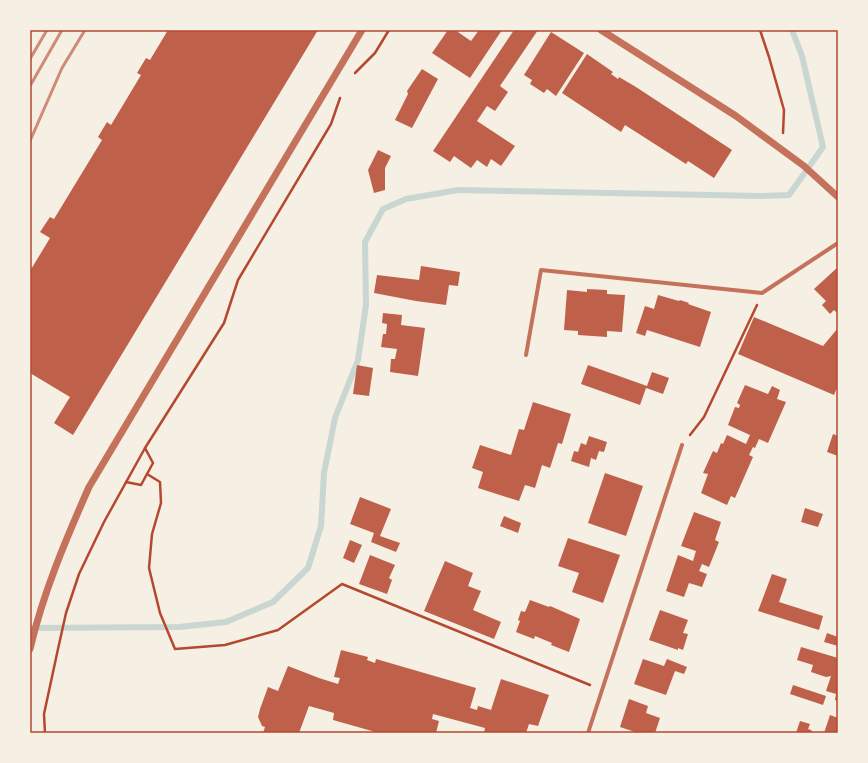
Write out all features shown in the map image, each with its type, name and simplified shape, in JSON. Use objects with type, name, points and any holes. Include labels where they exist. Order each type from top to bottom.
[{"type":"street","points":[[30,649],[44,602],[64,546],[89,487],[362,30]]},
{"type":"street","points":[[601,30],[736,116],[804,166],[836,195]]},
{"type":"street","points":[[526,354],[540,270],[762,293],[838,243]]},
{"type":"street","points":[[588,733],[682,445]]},
{"type":"path","points":[[352,78],[375,53],[389,30]]},
{"type":"path","points":[[760,30],[784,110],[784,132],[775,144]]},
{"type":"path","points":[[45,733],[44,714],[66,613],[79,574],[104,522],[145,448],[224,323],[238,280],[331,124],[340,97]]},
{"type":"path","points":[[682,445],[704,417],[762,293]]},
{"type":"path","points":[[126,482],[140,485],[147,474],[153,463],[145,448]]},
{"type":"path","points":[[147,474],[160,482],[161,503],[152,534],[149,568],[160,612],[175,648],[225,645],[278,630],[342,584],[602,690]]},
{"type":"building","points":[[168,30],[318,30],[73,435],[54,423],[70,397],[30,373],[30,271],[50,238],[40,232],[50,217],[54,219],[102,140],[98,137],[107,122],[111,125],[141,75],[137,73],[146,58],[150,60]]},
{"type":"building","points":[[448,30],[455,30],[471,41],[479,30],[502,30],[470,78],[432,53]]},
{"type":"building","points":[[514,30],[538,30],[500,86],[508,92],[495,111],[487,106],[477,121],[515,146],[501,166],[491,159],[487,167],[477,160],[471,168],[454,156],[450,162],[433,151]]},
{"type":"building","points":[[551,32],[584,53],[556,96],[547,89],[544,93],[530,84],[532,80],[524,75]]},
{"type":"building","points":[[587,54],[613,72],[611,74],[618,79],[619,77],[636,87],[732,150],[714,178],[688,161],[686,164],[625,125],[621,132],[562,93]]},
{"type":"building","points":[[422,69],[438,79],[412,128],[395,120],[408,94],[407,91]]},
{"type":"building","points":[[378,150],[391,156],[385,168],[385,190],[374,193],[368,170]]},
{"type":"building","points":[[421,266],[460,272],[458,286],[449,285],[446,305],[374,293],[377,275],[419,280]]},
{"type":"building","points":[[838,267],[838,314],[834,310],[830,314],[822,305],[826,301],[814,289]]},
{"type":"building","points":[[587,289],[607,290],[607,294],[625,295],[622,332],[607,331],[607,337],[578,335],[578,331],[564,330],[567,290],[587,292]]},
{"type":"building","points":[[658,295],[680,300],[711,312],[700,347],[647,330],[645,336],[636,333],[645,306],[654,309]]},
{"type":"building","points":[[383,313],[402,315],[401,325],[425,328],[418,376],[390,372],[391,359],[395,359],[397,349],[381,347],[383,334],[386,334],[387,324],[382,323]]},
{"type":"building","points":[[754,317],[823,346],[838,328],[838,385],[834,395],[738,354]]},
{"type":"building","points":[[357,365],[373,368],[369,396],[353,394]]},
{"type":"building","points":[[588,365],[647,386],[652,372],[669,378],[663,394],[646,388],[640,405],[581,384]]},
{"type":"building","points":[[745,385],[768,394],[772,386],[780,390],[777,399],[786,402],[768,443],[759,439],[755,448],[753,447],[749,455],[753,457],[735,498],[731,496],[727,505],[701,493],[708,474],[703,473],[713,451],[717,453],[721,443],[723,444],[727,435],[746,444],[750,435],[728,425],[735,407],[739,408],[740,405],[737,403]]},
{"type":"building","points":[[533,402],[571,414],[562,444],[558,443],[550,468],[542,465],[535,488],[525,485],[519,501],[478,488],[483,472],[472,468],[480,445],[511,455],[519,429],[524,430]]},
{"type":"building","points":[[833,434],[838,436],[838,456],[827,452]]},
{"type":"building","points":[[589,436],[607,442],[604,452],[599,451],[596,460],[591,458],[589,467],[571,461],[574,451],[578,452],[581,443],[586,445]]},
{"type":"building","points":[[605,473],[643,486],[626,536],[588,523]]},
{"type":"building","points":[[360,497],[391,509],[380,536],[400,543],[396,552],[371,542],[374,533],[350,524]]},
{"type":"building","points":[[805,508],[823,514],[818,527],[801,522]]},
{"type":"building","points":[[694,512],[721,522],[715,540],[719,542],[709,567],[702,564],[699,571],[707,574],[702,587],[689,583],[684,597],[666,591],[678,555],[693,561],[696,551],[681,546]]},
{"type":"building","points":[[504,516],[521,523],[518,533],[500,526]]},
{"type":"building","points":[[568,538],[620,555],[603,603],[572,592],[579,573],[558,566]]},
{"type":"building","points":[[350,540],[362,545],[354,563],[343,558]]},
{"type":"building","points":[[370,555],[395,565],[389,578],[392,580],[387,594],[359,584]]},
{"type":"building","points":[[445,561],[473,573],[468,586],[481,591],[473,610],[501,622],[494,639],[424,611]]},
{"type":"building","points":[[772,574],[787,579],[779,602],[823,616],[819,630],[758,611]]},
{"type":"building","points":[[530,600],[549,607],[550,606],[580,619],[569,652],[551,645],[552,643],[535,636],[534,639],[516,632],[520,621],[518,620],[521,611],[525,612]]},
{"type":"building","points":[[660,610],[688,620],[683,633],[688,634],[683,650],[678,648],[678,650],[649,640]]},
{"type":"building","points":[[827,633],[838,637],[838,646],[824,642]]},
{"type":"building","points":[[801,647],[838,658],[838,701],[835,700],[836,694],[826,691],[831,676],[826,677],[811,672],[813,665],[797,660]]},
{"type":"building","points":[[341,650],[368,657],[367,660],[375,663],[376,659],[476,688],[470,708],[477,710],[478,706],[491,710],[501,679],[549,695],[538,726],[529,724],[526,733],[484,733],[485,728],[433,714],[432,719],[439,721],[436,733],[379,733],[333,720],[334,713],[309,706],[299,733],[263,733],[265,727],[262,726],[258,717],[268,687],[278,691],[288,666],[338,684],[340,678],[334,677]]},
{"type":"building","points":[[643,659],[664,666],[667,659],[687,667],[684,674],[675,671],[666,695],[634,684]]},
{"type":"building","points":[[793,685],[826,696],[823,705],[790,694]]},
{"type":"building","points":[[629,699],[648,706],[646,713],[660,718],[655,733],[638,733],[620,727]]},
{"type":"building","points":[[830,715],[838,718],[838,733],[824,733]]},
{"type":"building","points":[[800,721],[810,724],[808,729],[813,733],[796,733]]},
{"type":"waterway","points":[[30,628],[179,627],[226,622],[273,602],[308,568],[321,526],[324,473],[335,418],[358,360],[366,305],[365,242],[383,209],[406,199],[458,190],[761,196],[789,195],[823,147],[802,56],[792,30]]},
{"type":"railway","points":[[30,59],[47,30]]},
{"type":"railway","points":[[30,86],[62,30]]},
{"type":"railway","points":[[30,141],[62,68],[85,30]]}]
